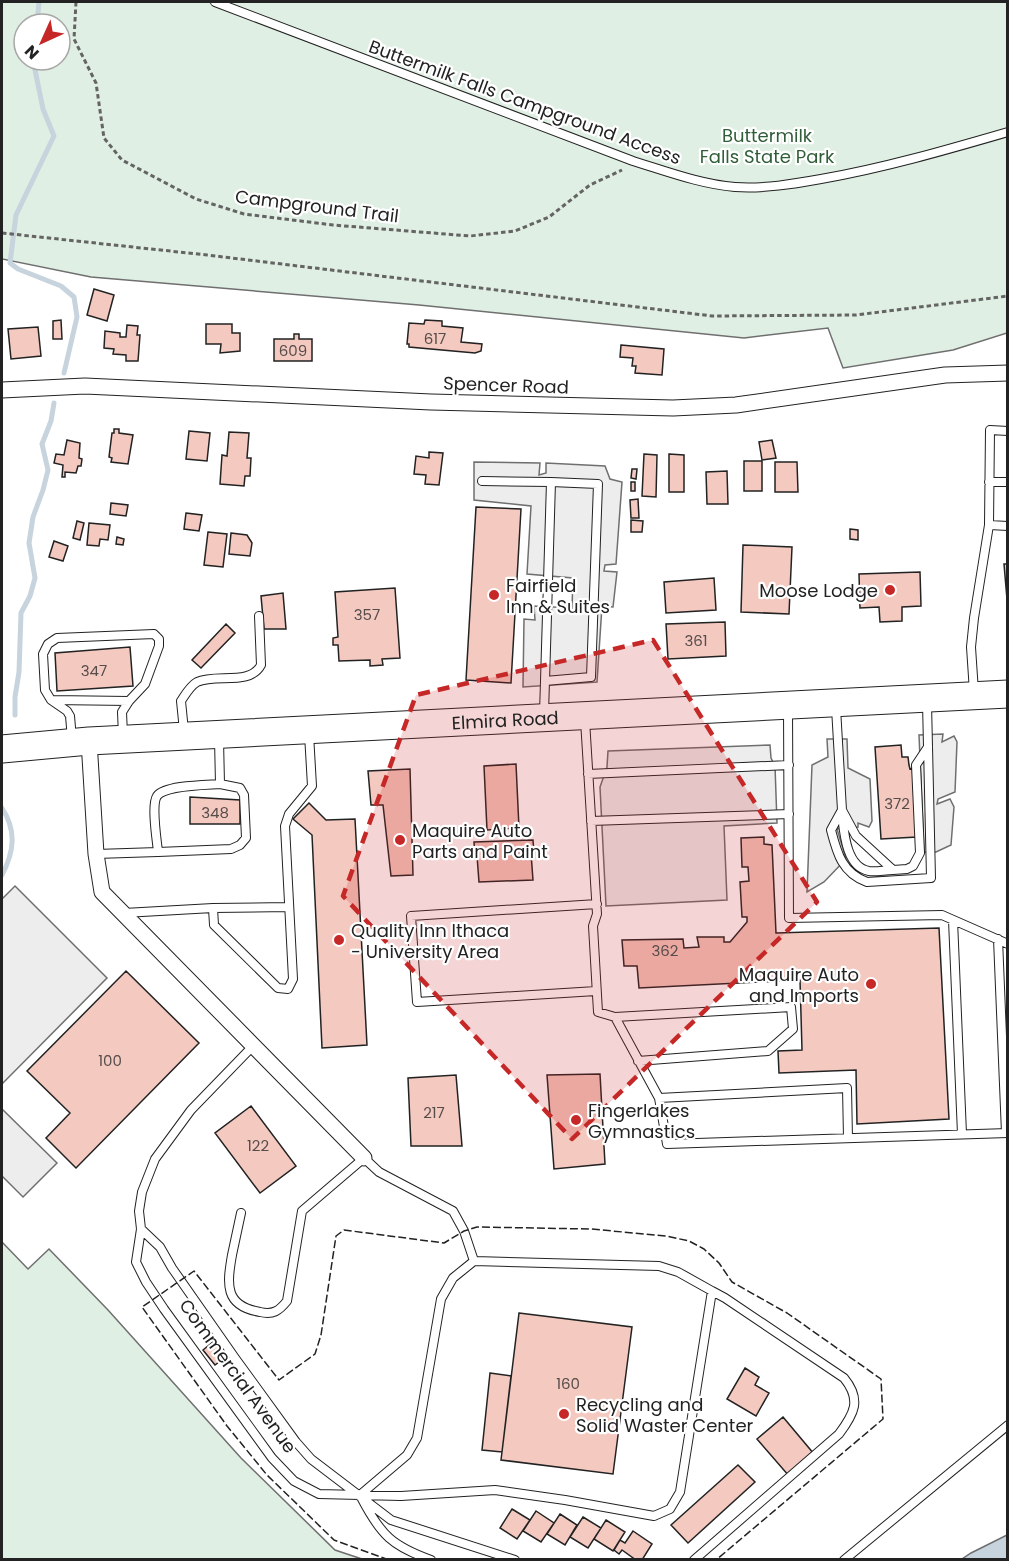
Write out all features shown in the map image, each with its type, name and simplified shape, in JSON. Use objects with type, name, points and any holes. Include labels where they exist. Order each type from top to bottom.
[{"type":"highway","name":"Elmira Road","points":[[2,749],[123,739],[1008,694]]},
{"type":"street","name":"Spencer Road","points":[[2,390],[85,386],[431,402],[673,408],[736,405],[945,375],[1008,373]]},
{"type":"street","points":[[81,742],[102,892],[364,1158]]},
{"type":"lane","name":"Buttermilk Falls Campground Access","points":[[215,2],[633,161],[699,181],[735,187],[778,186],[861,171],[1008,132]]},
{"type":"lane","points":[[974,696],[971,647],[988,525],[990,430],[1008,431]]},
{"type":"lane","points":[[482,481],[598,484],[591,677],[545,681]]},
{"type":"lane","points":[[544,718],[551,482]]},
{"type":"lane","points":[[989,482],[1008,482]]},
{"type":"lane","points":[[988,525],[1008,526]]},
{"type":"lane","points":[[184,736],[181,701],[190,688],[198,682],[249,676],[258,672],[261,665],[259,616]]},
{"type":"lane","points":[[81,742],[67,711],[51,700],[45,690],[43,654],[48,644],[57,638],[154,634],[159,639],[159,646],[145,684],[122,712],[123,739]]},
{"type":"lane","points":[[842,810],[831,830],[838,856],[857,878],[867,882],[932,878],[927,698]]},
{"type":"lane","points":[[51,700],[129,701]]},
{"type":"lane","points":[[836,703],[844,832],[850,856],[868,871],[907,869],[914,866],[920,853],[915,765],[928,747]]},
{"type":"lane","points":[[788,705],[789,918],[942,915],[1008,944]]},
{"type":"lane","points":[[585,716],[597,904],[593,926],[598,1012],[615,1017],[791,1007],[792,1029],[768,1051],[638,1061]]},
{"type":"lane","points":[[213,908],[214,925],[278,988],[288,988],[293,979],[285,826],[289,814],[312,786],[309,730]]},
{"type":"lane","points":[[219,734],[220,784]]},
{"type":"lane","points":[[588,774],[789,765]]},
{"type":"lane","points":[[96,854],[158,852],[231,849],[246,838],[244,795],[240,788],[220,784],[167,789],[157,796],[154,804],[158,852]]},
{"type":"lane","points":[[842,810],[856,836],[893,870]]},
{"type":"lane","points":[[591,821],[789,814]]},
{"type":"lane","points":[[596,991],[417,1002],[411,916],[597,904]]},
{"type":"lane","points":[[122,913],[289,907]]},
{"type":"lane","points":[[953,920],[962,1134]]},
{"type":"lane","points":[[615,1017],[659,1098],[667,1144],[1007,1133],[998,939]]},
{"type":"lane","name":"Commercial Avenue","points":[[253,1046],[191,1110],[155,1159],[142,1192],[139,1211],[141,1229],[135,1262],[146,1282],[272,1458],[294,1481],[319,1494],[401,1496],[495,1490],[654,1516],[670,1509],[680,1492],[712,1291]]},
{"type":"lane","points":[[659,1098],[847,1088],[848,1138]]},
{"type":"lane","points":[[241,1213],[227,1281],[230,1293],[238,1305],[250,1311],[269,1314],[280,1310],[287,1301],[302,1211],[364,1158],[379,1172],[453,1211],[465,1232],[474,1261]]},
{"type":"lane","name":"Commercial Avenue","points":[[141,1229],[160,1246],[191,1295],[296,1442],[311,1459],[360,1495]]},
{"type":"lane","points":[[360,1495],[407,1455],[417,1438],[441,1299],[453,1278],[474,1261],[659,1266],[678,1272],[725,1298],[844,1378],[851,1386],[854,1397],[851,1418],[839,1434],[694,1560]]},
{"type":"lane","points":[[844,1560],[1008,1425]]},
{"type":"lane","points":[[360,1495],[376,1526],[395,1544],[431,1560]]},
{"type":"lane","points":[[360,1495],[391,1520],[515,1560]]},
{"type":"path","name":"Campground Trail","points":[[76,2],[74,39],[96,83],[104,138],[122,160],[196,199],[244,214],[333,225],[470,236],[516,231],[549,217],[590,185],[621,171],[633,161]]},
{"type":"path","points":[[2,233],[219,256],[712,316],[856,315],[1008,296]]},
{"type":"highlighted area","points":[[653,640],[817,902],[572,1139],[343,896],[416,695]]},
{"type":"green space","name":"Buttermilk Falls State Park","points":[[2,2],[1007,2],[1007,333],[953,350],[843,368],[828,328],[744,338],[419,305],[91,277],[2,259]]},
{"type":"green space","points":[[2,1242],[28,1269],[49,1249],[108,1310],[241,1458],[335,1550],[362,1559],[2,1559]]},
{"type":"shaded area","points":[[474,462],[540,463],[539,475],[546,473],[546,463],[605,466],[610,479],[622,482],[616,564],[605,565],[604,571],[617,572],[613,607],[602,606],[597,682],[523,687],[524,619],[535,620],[534,606],[572,608],[573,578],[527,574],[531,506],[474,500]]},
{"type":"shaded area","points":[[943,734],[942,742],[954,736],[957,742],[955,792],[938,799],[937,804],[950,799],[954,807],[951,845],[936,852],[924,852],[919,735]]},
{"type":"shaded area","points":[[827,739],[847,739],[848,768],[870,779],[872,821],[869,827],[858,823],[858,827],[837,829],[846,859],[824,882],[807,892],[812,765],[828,757]]},
{"type":"shaded area","points":[[770,745],[771,758],[775,766],[777,823],[724,826],[727,900],[606,906],[600,787],[607,767],[608,751]]},
{"type":"shaded area","points":[[15,886],[107,978],[2,1084],[2,899]]},
{"type":"shaded area","points":[[2,1109],[57,1163],[23,1197],[2,1176]]},
{"type":"shaded area","points":[[1007,1535],[1007,1559],[962,1559],[971,1553]]},
{"type":"building","points":[[94,289],[114,295],[107,321],[87,315]]},
{"type":"building","points":[[61,320],[62,339],[53,339],[53,321]]},
{"type":"building","points":[[425,320],[442,321],[442,326],[463,328],[461,342],[482,344],[481,351],[475,353],[409,347],[407,344],[409,323],[424,324]]},
{"type":"building","points":[[206,324],[232,324],[232,333],[240,333],[240,351],[220,353],[221,344],[206,344]]},
{"type":"building","points":[[127,325],[138,326],[137,335],[140,335],[138,361],[126,361],[126,355],[113,354],[114,349],[104,348],[105,331],[120,333],[120,337],[126,337]]},
{"type":"building","points":[[38,327],[41,356],[11,359],[8,329]]},
{"type":"building","points":[[294,334],[299,334],[299,339],[312,339],[312,361],[274,361],[274,339],[294,339]]},
{"type":"building","points":[[621,345],[664,349],[662,375],[635,373],[636,366],[632,366],[633,358],[620,357]]},
{"type":"building","points":[[114,429],[119,429],[119,433],[133,435],[128,464],[111,462],[112,458],[109,457]]},
{"type":"building","points":[[189,431],[210,433],[207,461],[186,459]]},
{"type":"building","points":[[229,432],[249,433],[247,458],[251,458],[250,476],[245,476],[244,486],[220,484],[222,455],[227,456]]},
{"type":"building","points":[[67,440],[80,443],[79,458],[82,459],[81,466],[78,466],[76,473],[65,472],[65,477],[62,477],[63,465],[54,463],[56,454],[64,455]]},
{"type":"building","points":[[772,440],[776,458],[762,460],[759,442]]},
{"type":"building","points":[[429,452],[443,453],[439,485],[425,484],[426,475],[414,474],[416,456],[429,458]]},
{"type":"building","points":[[644,454],[657,455],[656,497],[642,496]]},
{"type":"building","points":[[669,454],[684,455],[684,492],[669,492]]},
{"type":"building","points":[[744,461],[762,461],[762,491],[744,491]]},
{"type":"building","points":[[775,462],[797,462],[798,492],[775,492]]},
{"type":"building","points":[[632,469],[637,469],[636,479],[631,478]]},
{"type":"building","points":[[727,471],[728,504],[707,504],[706,472]]},
{"type":"building","points":[[631,482],[635,482],[635,491],[631,491]]},
{"type":"building","points":[[638,499],[639,518],[631,518],[630,500]]},
{"type":"building","points":[[111,503],[128,505],[126,516],[110,514]]},
{"type":"building","name":"Fairfield Inn & Suites","points":[[476,507],[521,509],[511,683],[466,680]]},
{"type":"building","points":[[186,513],[202,515],[199,531],[184,529]]},
{"type":"building","points":[[631,520],[643,521],[642,532],[631,532]]},
{"type":"building","points":[[77,521],[84,523],[80,540],[73,538]]},
{"type":"building","points":[[89,523],[110,525],[108,540],[100,539],[99,546],[87,545]]},
{"type":"building","points":[[850,529],[858,530],[858,540],[850,539]]},
{"type":"building","points":[[208,532],[227,534],[223,567],[204,565]]},
{"type":"building","points":[[231,533],[247,535],[252,543],[250,556],[229,554]]},
{"type":"building","points":[[117,537],[124,539],[123,545],[116,544]]},
{"type":"building","points":[[54,541],[68,546],[63,561],[49,557]]},
{"type":"building","points":[[743,545],[792,547],[789,614],[741,612]]},
{"type":"building","points":[[1004,564],[1008,564],[1008,611]]},
{"type":"building","name":"Moose Lodge","points":[[920,572],[921,606],[902,607],[902,621],[880,622],[879,607],[860,608],[859,574]]},
{"type":"building","points":[[714,578],[716,610],[666,613],[664,582]]},
{"type":"building","points":[[395,588],[400,658],[382,659],[383,665],[370,666],[370,660],[339,661],[338,645],[333,645],[333,638],[338,637],[335,592]]},
{"type":"building","points":[[283,593],[286,629],[264,629],[261,596]]},
{"type":"building","points":[[725,622],[726,656],[668,659],[666,624]]},
{"type":"building","points":[[226,624],[235,633],[201,668],[192,660]]},
{"type":"building","points":[[130,647],[133,686],[57,691],[55,653]]},
{"type":"building","points":[[901,745],[902,757],[908,757],[910,769],[913,768],[917,837],[881,839],[875,747]]},
{"type":"building","points":[[516,764],[519,828],[487,830],[484,766]]},
{"type":"building","name":"Maquire Auto Parts and Paint","points":[[410,769],[413,875],[391,876],[383,805],[371,805],[368,771]]},
{"type":"building","points":[[190,797],[240,800],[240,824],[190,824]]},
{"type":"building","name":"Quality Inn Ithaca - University Area","points":[[309,803],[326,820],[355,819],[367,1045],[322,1048],[312,835],[293,819]]},
{"type":"building","name":"Maquire Auto and Imports","points":[[764,837],[764,844],[772,845],[776,933],[939,928],[949,1119],[857,1124],[856,1070],[779,1073],[778,1051],[802,1050],[800,980],[639,988],[637,966],[624,966],[622,940],[683,939],[684,948],[699,947],[697,937],[724,937],[724,942],[730,942],[747,922],[747,917],[742,917],[740,882],[749,881],[748,867],[742,867],[741,838]]},
{"type":"building","points":[[533,840],[534,853],[531,853],[533,880],[479,882],[474,842]]},
{"type":"building","points":[[126,971],[199,1043],[76,1168],[46,1138],[70,1113],[27,1071]]},
{"type":"building","name":"Fingerlakes Gymnastics","points":[[600,1074],[605,1164],[554,1169],[547,1075]]},
{"type":"building","points":[[456,1075],[462,1146],[411,1146],[408,1078]]},
{"type":"building","points":[[251,1106],[296,1166],[260,1193],[215,1133]]},
{"type":"building","name":"Recycling and Solid Waster Center","points":[[519,1313],[632,1327],[613,1474],[501,1460]]},
{"type":"building","points":[[215,1340],[227,1356],[215,1365],[203,1350]]},
{"type":"building","points":[[745,1368],[759,1377],[755,1385],[769,1393],[756,1416],[727,1399]]},
{"type":"building","points":[[490,1373],[511,1376],[502,1452],[482,1450]]},
{"type":"building","points":[[783,1417],[814,1454],[789,1476],[757,1439]]},
{"type":"building","points":[[738,1465],[755,1482],[688,1543],[671,1525]]},
{"type":"building","points":[[512,1509],[530,1520],[517,1539],[500,1528]]},
{"type":"building","points":[[536,1511],[554,1523],[541,1542],[523,1531]]},
{"type":"building","points":[[560,1514],[577,1525],[565,1545],[547,1534]]},
{"type":"building","points":[[583,1517],[601,1528],[588,1548],[570,1537]]},
{"type":"building","points":[[606,1520],[625,1532],[613,1551],[594,1539]]},
{"type":"building","points":[[633,1531],[652,1544],[642,1560],[636,1560],[622,1550],[619,1554],[614,1550],[620,1540],[625,1543]]},
{"type":"waterway","points":[[38,12],[39,2]]},
{"type":"waterway","points":[[35,72],[43,109],[54,136],[16,215],[10,263],[18,269],[61,286],[74,297],[77,317],[64,373]]},
{"type":"waterway","points":[[15,715],[21,613],[30,596],[35,578],[29,543],[33,517],[48,470],[42,444],[51,421],[54,403]]},
{"type":"waterway","points":[[2,808],[12,833],[11,850],[2,875]]},
{"type":"fence","points":[[389,1560],[334,1540],[267,1475],[227,1426],[142,1307],[194,1271],[279,1380],[315,1354],[321,1335],[336,1236],[344,1230],[444,1243],[464,1231],[477,1227],[591,1229],[666,1236],[689,1241],[704,1249],[719,1263],[732,1282],[787,1313],[881,1379],[883,1419],[716,1560]]},
{"type":"place","name":"Moose Lodge","points":[[890,590]]},
{"type":"place","name":"Fairfield Inn & Suites","points":[[494,595]]},
{"type":"place","name":"Maquire Auto Parts and Paint","points":[[400,840]]},
{"type":"place","name":"Quality Inn Ithaca - University Area","points":[[339,940]]},
{"type":"place","name":"Maquire Auto and Imports","points":[[871,984]]},
{"type":"place","name":"Fingerlakes Gymnastics","points":[[576,1120]]},
{"type":"place","name":"Recycling and Solid Waster Center","points":[[564,1414]]}]
